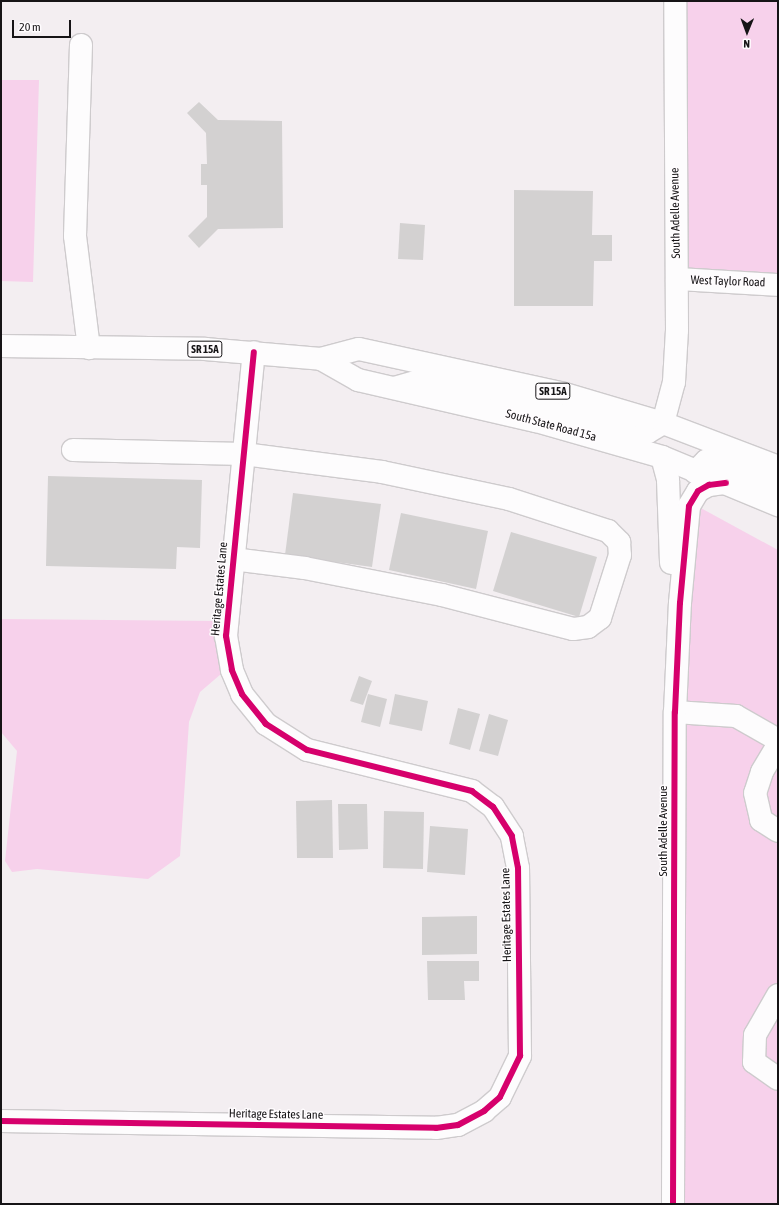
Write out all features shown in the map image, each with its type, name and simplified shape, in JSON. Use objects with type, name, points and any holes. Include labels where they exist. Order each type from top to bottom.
[{"type":"main road","name":"South Adelle Avenue","points":[[663,423],[674,382],[677,280],[674,1]]},
{"type":"main road","points":[[81,45],[76,236],[89,348]]},
{"type":"main road","name":"West Taylor Road","points":[[677,280],[778,285]]},
{"type":"main road","name":"SR 15A","points":[[1,346],[89,348]]},
{"type":"main road","name":"South State Road 15a","points":[[89,348],[254,352],[321,359],[359,349],[565,394],[663,423],[778,467]]},
{"type":"main road","name":"Heritage Estates Lane","points":[[1,1121],[436,1128],[458,1124],[484,1111],[500,1097],[520,1056],[518,868],[512,836],[493,807],[472,791],[307,750],[266,724],[242,694],[232,670],[226,636],[254,352]]},
{"type":"main road","name":"South State Road 15a","points":[[321,359],[358,380],[536,420],[662,457],[778,504]]},
{"type":"main road","points":[[394,388],[422,380],[627,432],[648,432],[663,423]]},
{"type":"main road","points":[[73,450],[244,454],[382,472],[509,499],[608,531],[619,542],[620,555],[600,618],[588,627],[573,629],[442,595],[305,568],[233,559]]},
{"type":"main road","name":"South Adelle Avenue","points":[[662,457],[668,480],[672,588],[680,603]]},
{"type":"main road","points":[[696,472],[706,462],[720,459],[778,483]]},
{"type":"main road","name":"South Adelle Avenue","points":[[673,1204],[675,712],[680,603],[689,506],[698,491],[709,485],[726,483]]},
{"type":"main road","points":[[675,712],[736,716],[778,740]]},
{"type":"main road","points":[[778,745],[762,772],[755,793],[761,820],[778,831]]},
{"type":"main road","points":[[778,995],[755,1035],[754,1062],[778,1079]]},
{"type":"shaded area","points":[[685,1],[778,1],[778,274],[687,268]]},
{"type":"shaded area","points":[[1,80],[39,80],[33,282],[1,281]]},
{"type":"shaded area","points":[[686,500],[778,550],[778,1204],[683,1204]]},
{"type":"shaded area","points":[[1,619],[217,621],[221,674],[200,692],[189,722],[180,856],[148,879],[37,869],[12,872],[5,861],[17,751],[1,732]]},
{"type":"building","points":[[199,102],[218,120],[282,121],[283,228],[218,229],[199,248],[188,236],[207,217],[207,185],[201,185],[201,164],[207,164],[206,133],[187,113]]},
{"type":"building","points":[[514,190],[593,191],[592,235],[612,235],[612,261],[594,261],[593,306],[514,306]]},
{"type":"building","points":[[400,223],[425,225],[423,260],[398,259]]},
{"type":"building","points":[[48,476],[202,480],[200,548],[177,547],[176,569],[46,566]]},
{"type":"building","points":[[293,493],[381,504],[372,567],[285,555]]},
{"type":"building","points":[[401,513],[488,531],[476,589],[389,570]]},
{"type":"building","points":[[511,532],[597,557],[579,617],[493,591]]},
{"type":"building","points":[[359,676],[372,681],[363,705],[350,701]]},
{"type":"building","points":[[368,694],[387,699],[380,727],[361,722]]},
{"type":"building","points":[[395,694],[428,701],[422,731],[389,724]]},
{"type":"building","points":[[458,708],[480,714],[470,750],[449,744]]},
{"type":"building","points":[[489,714],[508,720],[498,756],[479,751]]},
{"type":"building","points":[[332,800],[333,858],[297,858],[296,801]]},
{"type":"building","points":[[338,804],[367,804],[368,849],[339,850]]},
{"type":"building","points":[[384,811],[424,812],[423,869],[383,868]]},
{"type":"building","points":[[430,826],[468,829],[465,875],[427,872]]},
{"type":"building","points":[[477,916],[477,954],[422,955],[422,917]]},
{"type":"building","points":[[427,961],[479,961],[479,981],[464,981],[465,1000],[428,1000]]},
{"type":"cycle path","points":[[1,1121],[436,1128],[458,1125],[484,1111],[500,1097],[520,1056],[518,868],[512,836],[493,807],[472,791],[307,750],[266,724],[242,694],[232,670],[226,636],[254,352]]},
{"type":"cycle path","points":[[673,1204],[675,712],[680,603],[689,506],[698,491],[709,485],[726,483]]}]
